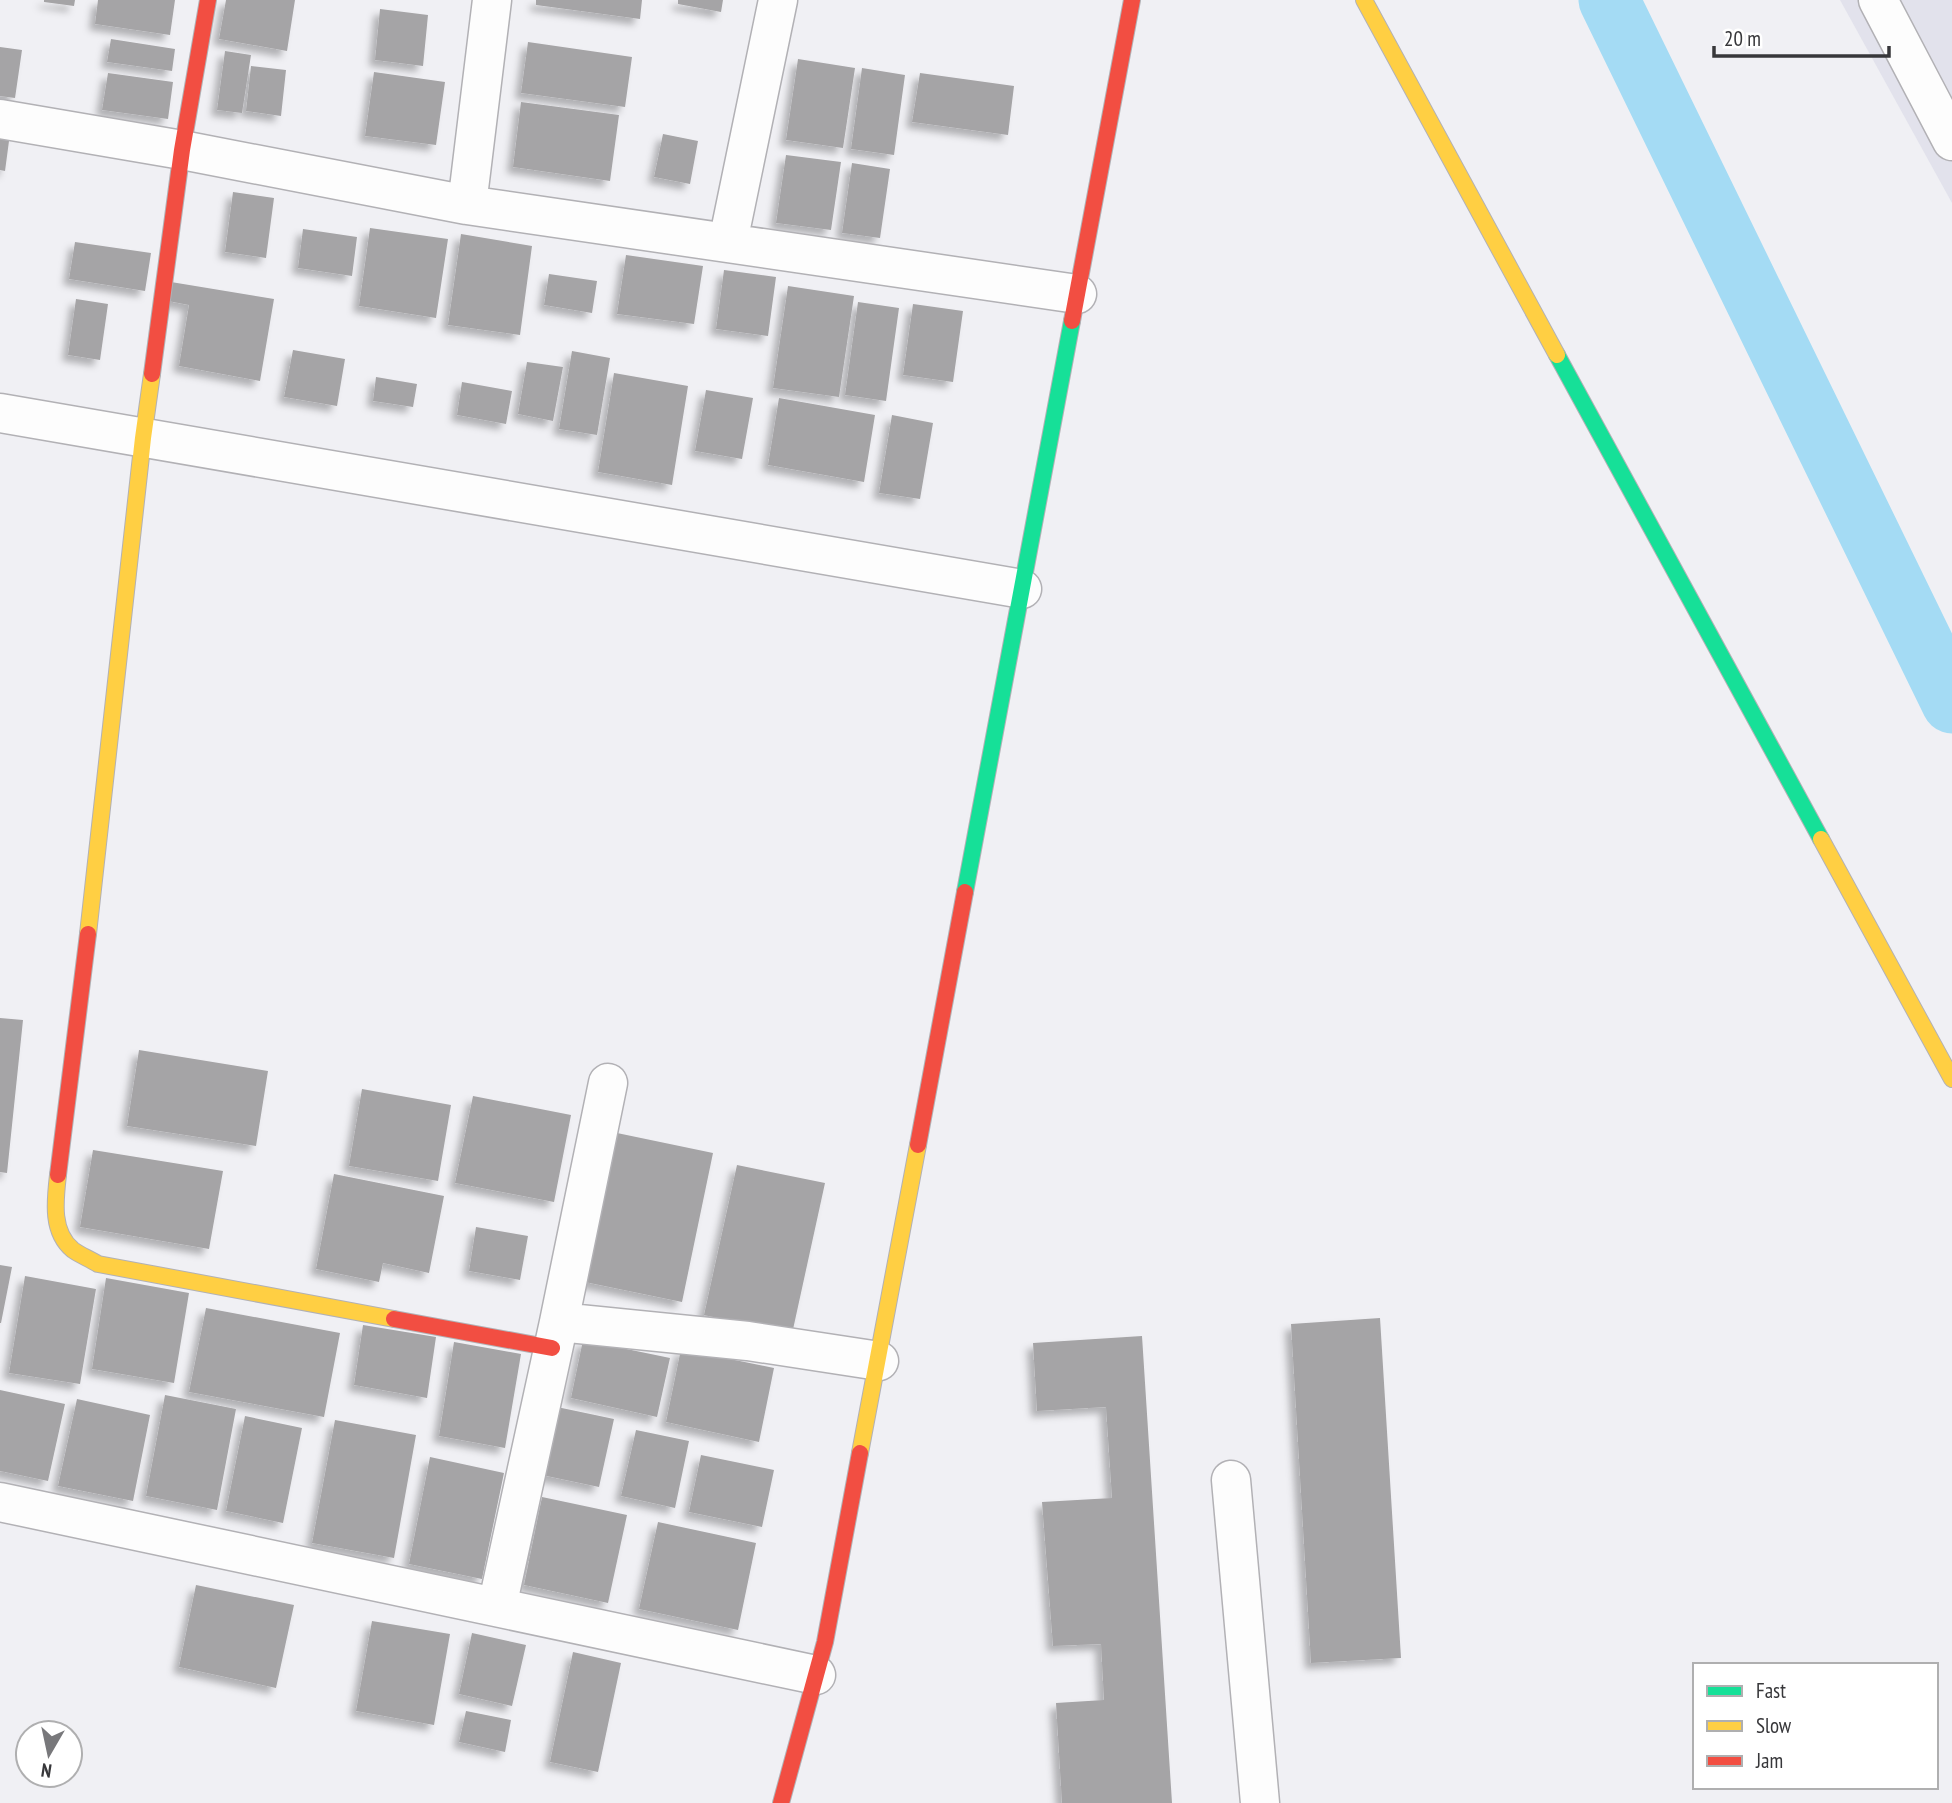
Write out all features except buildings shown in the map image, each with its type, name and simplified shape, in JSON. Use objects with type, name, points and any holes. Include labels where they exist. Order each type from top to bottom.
[{"type":"street","points":[[208,0],[182,150],[143,438],[80,1006],[55,1201],[58,1230],[72,1250],[98,1264],[555,1335],[748,1341],[879,1361]]},
{"type":"street","points":[[467,205],[492,0]]},
{"type":"street","points":[[728,242],[778,0]]},
{"type":"street","points":[[781,1803],[825,1642],[1132,0]]},
{"type":"street","points":[[1364,0],[1952,1079]]},
{"type":"street","points":[[1878,0],[1952,141]]},
{"type":"street","points":[[0,119],[182,150],[467,205],[1077,294]]},
{"type":"street","points":[[0,413],[1022,589]]},
{"type":"street","points":[[497,1607],[608,1083]]},
{"type":"street","points":[[1231,1480],[1260,1803]]},
{"type":"street","points":[[0,1502],[816,1675]]},
{"type":"shaded area","points":[[1840,0],[1952,0],[1952,203]]},
{"type":"waterway","points":[[1609,0],[1952,703]]},
{"type":"traffic: fast","points":[[965,892],[1072,321]]},
{"type":"traffic: fast","points":[[1557,355],[1821,839]]},
{"type":"traffic: slow","points":[[1364,0],[1557,355]]},
{"type":"traffic: slow","points":[[88,934],[152,374]]},
{"type":"traffic: slow","points":[[1821,839],[1952,1079]]},
{"type":"traffic: slow","points":[[860,1453],[918,1145]]},
{"type":"traffic: slow","points":[[58,1175],[56,1216],[61,1234],[73,1250],[98,1264],[394,1319]]},
{"type":"traffic: jam","points":[[152,374],[182,150],[208,0]]},
{"type":"traffic: jam","points":[[1072,321],[1132,0]]},
{"type":"traffic: jam","points":[[918,1145],[965,892]]},
{"type":"traffic: jam","points":[[58,1175],[88,934]]},
{"type":"traffic: jam","points":[[394,1319],[552,1348]]},
{"type":"traffic: jam","points":[[781,1803],[825,1642],[860,1453]]}]
